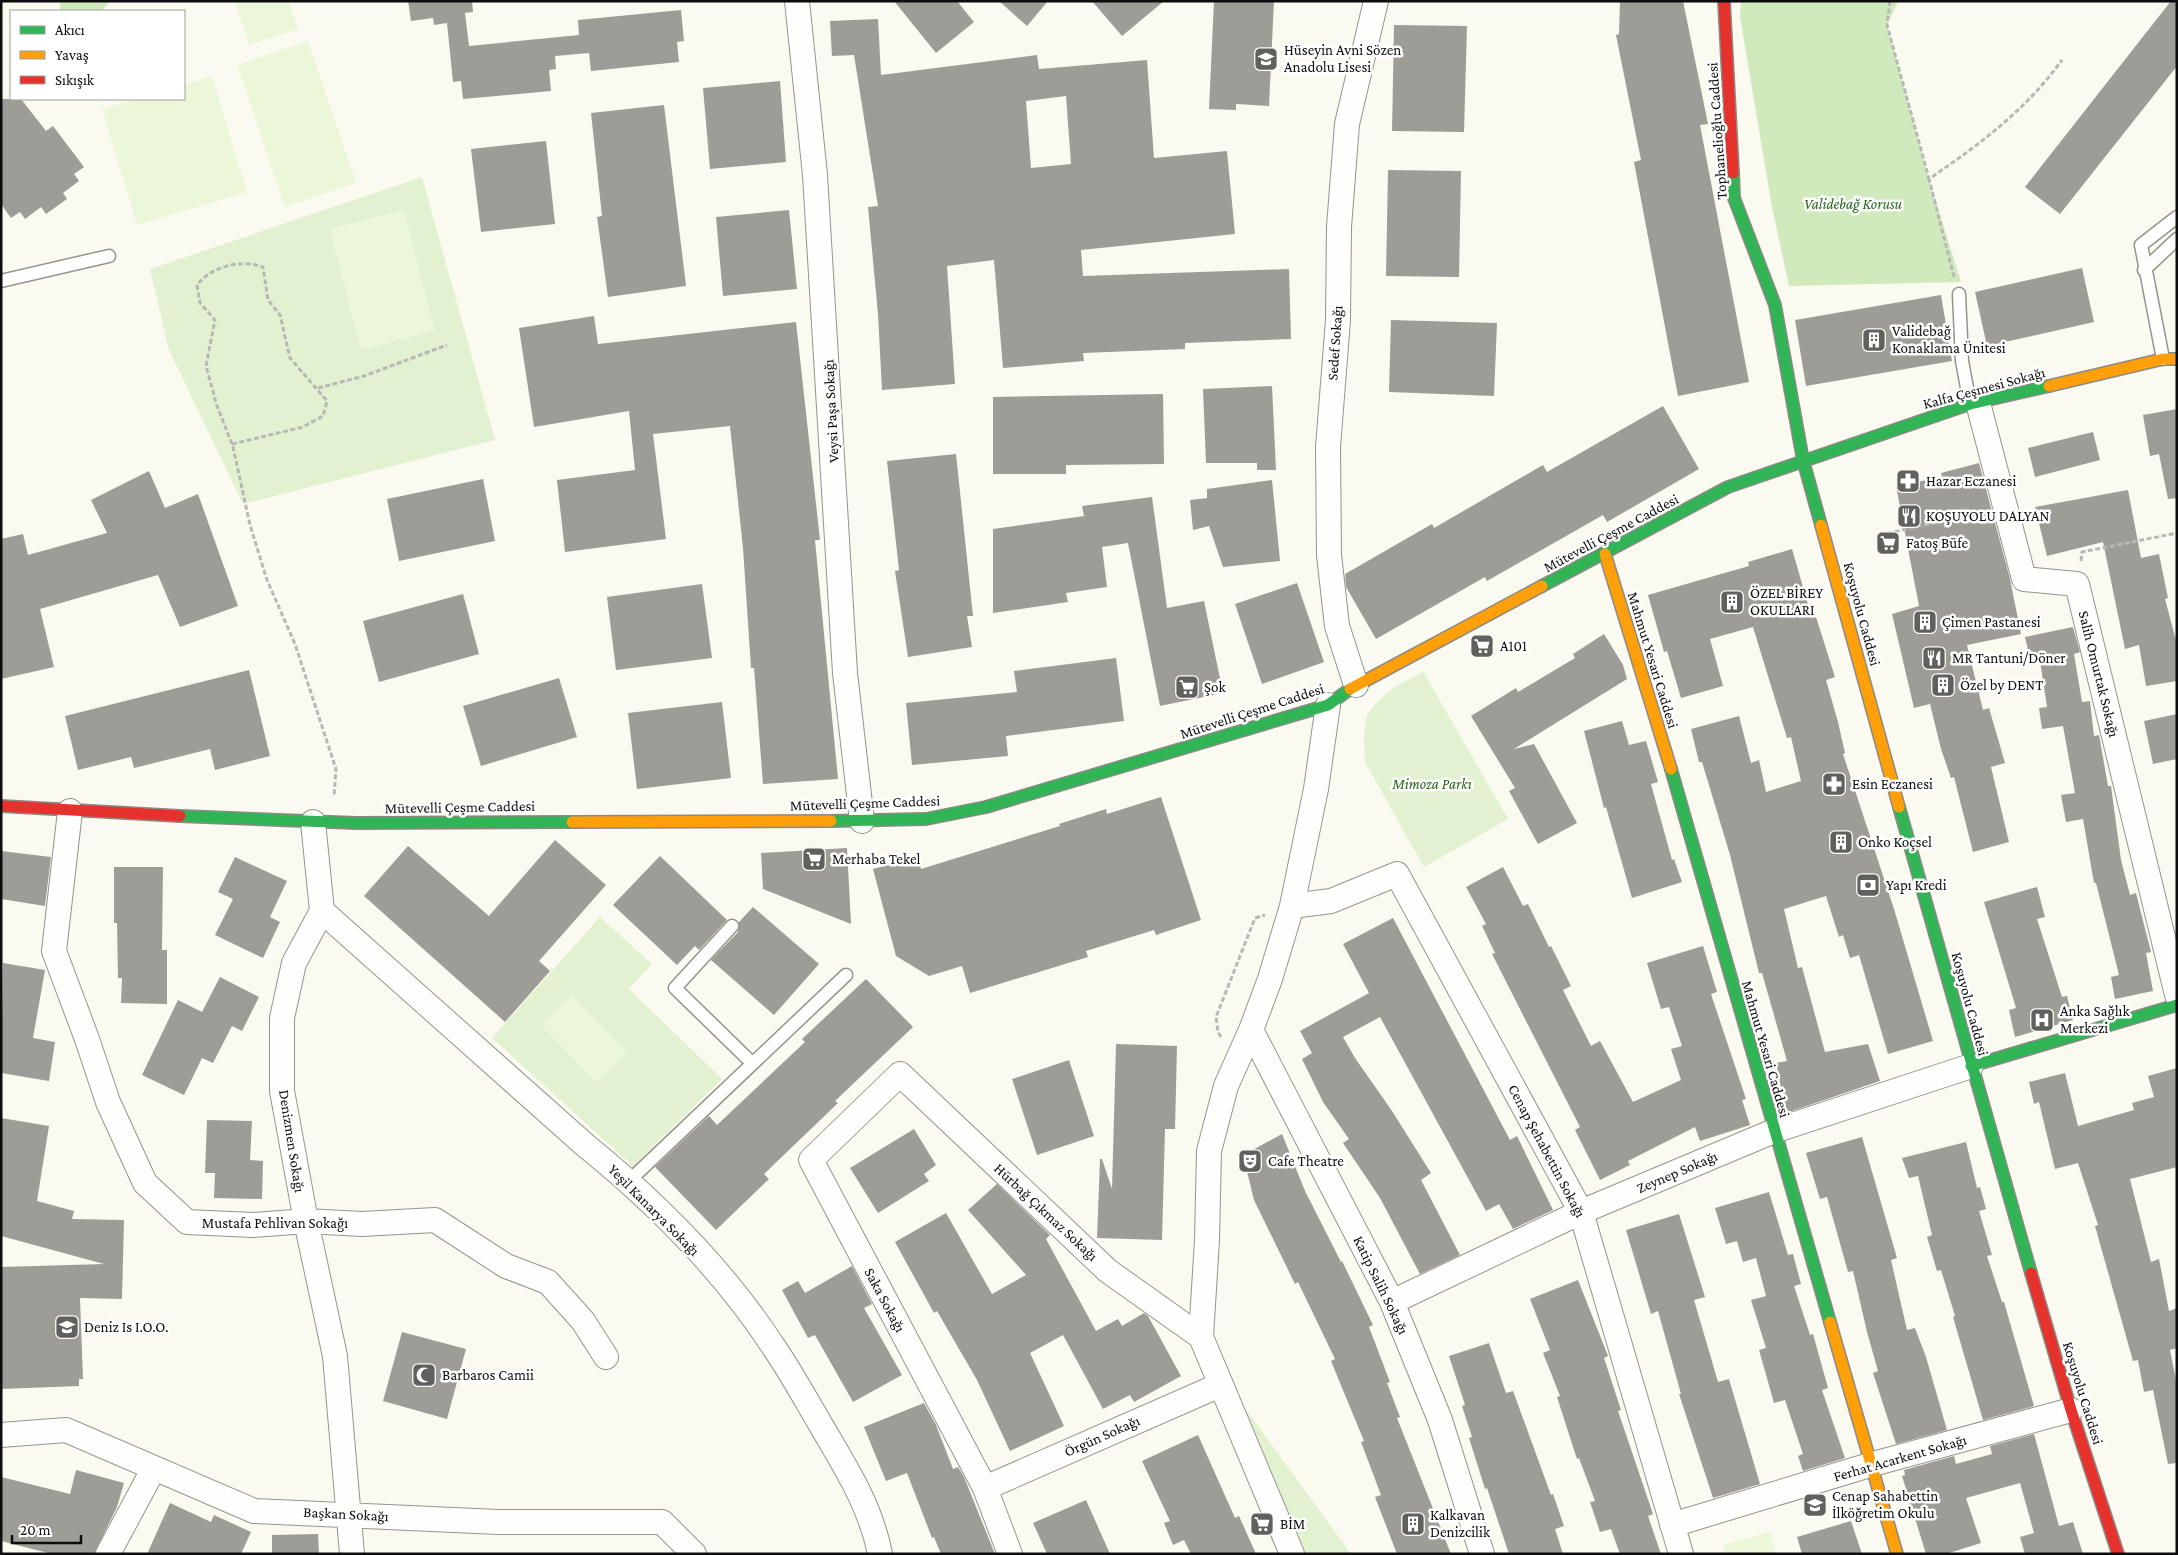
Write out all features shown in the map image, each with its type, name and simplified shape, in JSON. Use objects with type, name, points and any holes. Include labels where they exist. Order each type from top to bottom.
[{"type":"street","name":"Veysi Paşa Sokağı","points":[[797,1],[816,185],[845,673],[862,821]]},
{"type":"street","name":"Sedef Sokağı","points":[[1356,685],[1337,626],[1329,555],[1328,447],[1338,320],[1339,227],[1347,124],[1376,1]]},
{"type":"street","name":"Tophanelioğlu Caddesi","points":[[1724,1],[1734,198],[1775,304],[1803,460]]},
{"type":"street","name":"Kalfa Çeşmesi Sokağı","points":[[1803,460],[1974,403],[2163,359],[2177,359]]},
{"type":"street","points":[[1974,403],[2024,579],[2077,584]]},
{"type":"street","name":"Mütevelli Çeşme Caddesi","points":[[1,806],[70,811],[322,822],[862,821],[926,818],[986,807],[1328,705],[1356,685],[1728,487],[1803,460]]},
{"type":"street","name":"Koşuyolu Caddesi","points":[[1803,460],[1971,1066],[2071,1410],[2118,1554]]},
{"type":"street","name":"Mahmut Yesari Caddesi","points":[[1605,554],[1660,732],[1774,1131],[1873,1464],[1897,1554]]},
{"type":"street","name":"Salih Omurtak Sokağı","points":[[2077,584],[2177,995]]},
{"type":"street","points":[[1292,1554],[1201,1338],[1207,1240],[1209,1150],[1226,1086],[1251,1030],[1270,979],[1292,906],[1316,789],[1328,705]]},
{"type":"street","name":"Mustafa Pehlivan Sokağı","points":[[70,811],[54,951],[108,1102],[145,1183],[187,1222],[253,1225],[306,1221],[362,1224],[435,1220],[506,1266],[548,1282],[583,1321],[606,1357]]},
{"type":"street","points":[[322,822],[322,911]]},
{"type":"street","name":"Cenap Şehabettin Sokağı","points":[[1292,906],[1330,901],[1397,874],[1581,1212],[1681,1554]]},
{"type":"street","name":"Denizmen Sokağı","points":[[322,911],[294,963],[282,1018],[282,1091],[306,1221],[335,1356],[352,1554]]},
{"type":"street","name":"Yeşil Kanarya Sokağı","points":[[322,911],[577,1138],[629,1181],[716,1271],[773,1345],[854,1481],[875,1531],[880,1554]]},
{"type":"street","points":[[1971,1066],[2177,1005]]},
{"type":"street","name":"Katip Salih Sokağı","points":[[1251,1030],[1392,1302],[1440,1420],[1482,1554]]},
{"type":"street","name":"Zeynep Sokağı","points":[[1392,1302],[1581,1212],[1774,1131],[1971,1066]]},
{"type":"street","name":"Hürbağ Çıkmaz Sokağı","points":[[900,1074],[1108,1271],[1201,1338]]},
{"type":"street","name":"Saka Sokağı","points":[[900,1074],[810,1160],[985,1488],[1010,1554]]},
{"type":"street","name":"Örgün Sokağı","points":[[985,1488],[1220,1385]]},
{"type":"street","name":"Ferhat Acarkent Sokağı","points":[[1672,1525],[1873,1464],[2071,1410]]},
{"type":"street","name":"Başkan Sokağı","points":[[1,1435],[66,1430],[254,1511],[498,1522],[662,1522],[694,1554]]},
{"type":"street","points":[[108,1554],[154,1468]]},
{"type":"lane","points":[[2163,359],[2144,270],[2141,246],[2177,217]]},
{"type":"lane","points":[[2144,270],[2177,239]]},
{"type":"lane","points":[[1,281],[109,256]]},
{"type":"lane","points":[[1959,294],[1962,360],[1974,403]]},
{"type":"lane","points":[[732,926],[676,988],[752,1063]]},
{"type":"lane","points":[[629,1181],[846,975]]},
{"type":"path","points":[[1890,1],[1887,25],[1959,294]]},
{"type":"path","points":[[1929,179],[1978,145],[2033,96],[2062,60]]},
{"type":"path","points":[[232,444],[303,427],[323,416],[327,401],[318,388],[290,358],[280,315],[268,300],[263,267],[250,262],[228,266],[206,274],[197,285],[200,303],[216,320],[206,366],[217,406],[232,444],[267,580],[298,652],[336,769],[322,822]]},
{"type":"path","points":[[318,388],[364,376],[447,345]]},
{"type":"path","points":[[1880,536],[2005,507]]},
{"type":"path","points":[[2077,584],[2082,552],[2177,533]]},
{"type":"path","points":[[1237,1061],[1218,1032],[1216,1016],[1256,918],[1292,906]]},
{"type":"green space","points":[[60,1],[111,1],[102,10],[60,10]]},
{"type":"green space","points":[[235,1],[289,1],[298,29],[249,45]]},
{"type":"green space","name":"Validebağ Korusu","points":[[1741,1],[1898,1],[1887,25],[1929,179],[1961,282],[1789,286],[1772,207],[1740,17]]},
{"type":"green space","points":[[308,41],[356,183],[285,207],[237,65]]},
{"type":"green space","points":[[212,76],[247,192],[137,225],[102,109],[133,100],[185,100],[185,85]]},
{"type":"green space","points":[[422,177],[495,440],[243,504],[169,350],[150,269]]},
{"type":"green space","points":[[404,210],[435,331],[361,350],[330,229]]},
{"type":"green space","name":"Mimoza Parkı","points":[[1423,671],[1508,819],[1424,867],[1365,762],[1364,735],[1367,715],[1378,701],[1392,689]]},
{"type":"green space","points":[[600,917],[652,964],[629,989],[722,1079],[633,1166],[492,1038]]},
{"type":"green space","points":[[572,995],[627,1052],[596,1082],[541,1025]]},
{"type":"green space","points":[[1226,1382],[1351,1554],[1303,1554]]},
{"type":"green space","points":[[1770,1532],[1776,1554],[1725,1554],[1723,1545]]},
{"type":"building","points":[[408,1],[472,1],[473,12],[465,13],[469,46],[579,35],[578,20],[681,10],[684,41],[677,42],[679,62],[591,71],[589,53],[555,56],[556,69],[549,70],[551,91],[463,99],[461,81],[453,82],[447,23],[434,25],[433,18],[411,21]]},
{"type":"building","points":[[894,1],[957,1],[974,22],[936,53]]},
{"type":"building","points":[[999,1],[1048,1],[1027,26]]},
{"type":"building","points":[[1092,1],[1164,1],[1122,36]]},
{"type":"building","points":[[1214,1],[1274,1],[1269,106],[1236,104],[1236,110],[1209,109]]},
{"type":"building","points":[[1620,1],[1683,1],[1708,124],[1700,125],[1749,382],[1678,396],[1634,162],[1641,160],[1616,35],[1619,34]]},
{"type":"building","points":[[2171,1],[2177,1],[2177,66],[2060,214],[2025,187]]},
{"type":"building","points":[[878,19],[881,75],[1037,55],[1039,69],[1147,60],[1154,158],[1227,151],[1235,234],[1081,250],[1083,276],[1289,269],[1291,339],[1185,343],[1185,349],[1083,353],[1084,361],[1003,368],[994,260],[947,266],[955,384],[882,390],[878,314],[868,207],[878,206],[854,55],[832,56],[830,21]],"holes":[[[1066,96],[1071,164],[1031,168],[1026,101]]]},
{"type":"building","points":[[1394,25],[1467,26],[1464,132],[1392,131]]},
{"type":"building","points":[[780,81],[786,162],[710,169],[703,88]]},
{"type":"building","points":[[1,99],[22,100],[46,131],[53,126],[84,167],[74,174],[79,181],[63,193],[67,199],[46,214],[41,207],[25,219],[20,212],[11,218],[1,204]]},
{"type":"building","points":[[664,105],[686,286],[608,297],[597,217],[602,216],[591,113]]},
{"type":"building","points":[[546,141],[555,224],[481,232],[471,149]]},
{"type":"building","points":[[1388,170],[1461,171],[1459,277],[1386,276]]},
{"type":"building","points":[[789,210],[797,289],[723,296],[716,217]]},
{"type":"building","points":[[2082,268],[2094,322],[1987,346],[1975,292]]},
{"type":"building","name":"Validebağ Konaklama Ünitesi","points":[[1941,295],[1952,361],[1806,386],[1795,320]]},
{"type":"building","points":[[594,316],[598,344],[796,322],[820,540],[815,540],[838,779],[763,784],[754,668],[751,668],[743,548],[730,426],[653,434],[666,539],[565,552],[557,480],[635,470],[629,411],[534,427],[519,328]]},
{"type":"building","points":[[1391,320],[1497,323],[1494,396],[1389,392]]},
{"type":"building","points":[[1272,386],[1276,470],[1257,470],[1257,463],[1206,463],[1203,389]]},
{"type":"building","points":[[1163,394],[1164,464],[1066,465],[1066,474],[993,474],[993,397]]},
{"type":"building","points":[[1663,406],[1699,469],[1607,522],[1603,515],[1487,581],[1485,577],[1376,639],[1346,587],[1345,574],[1432,524],[1434,528],[1543,465],[1547,472]]},
{"type":"building","points":[[2177,409],[2177,498],[2168,499],[2159,454],[2150,456],[2143,415]]},
{"type":"building","points":[[2093,432],[2100,460],[2035,477],[2028,448]]},
{"type":"building","points":[[956,454],[973,616],[967,616],[972,647],[908,657],[895,571],[899,570],[887,461]]},
{"type":"building","points":[[1979,463],[2010,579],[2021,634],[1967,645],[1983,710],[1989,708],[2005,763],[1991,767],[2009,842],[1973,852],[1954,777],[1951,778],[1941,749],[1930,704],[1914,708],[1892,614],[1919,606],[1896,486],[1942,477],[1941,473]]},
{"type":"building","points":[[149,471],[165,508],[198,494],[238,606],[180,627],[158,575],[40,609],[54,667],[1,679],[1,539],[23,534],[28,555],[107,533],[91,500]]},
{"type":"building","points":[[483,479],[495,541],[399,561],[387,499]]},
{"type":"building","points":[[1272,480],[1280,561],[1223,567],[1209,526],[1193,530],[1190,500],[1207,498],[1207,489]]},
{"type":"building","points":[[2128,490],[2141,558],[2159,554],[2168,598],[2165,599],[2177,644],[2177,681],[2146,686],[2139,645],[2125,649],[2103,542],[2047,556],[2035,507]]},
{"type":"building","points":[[1152,497],[1167,608],[1204,601],[1223,693],[1160,706],[1128,543],[1102,547],[1107,587],[1066,593],[1068,602],[993,613],[993,529],[1084,516],[1082,506]]},
{"type":"building","points":[[1792,549],[1812,618],[1816,617],[1835,677],[1826,680],[1838,722],[1845,753],[1843,754],[1894,909],[1933,1041],[1888,1054],[1859,955],[1850,958],[1843,935],[1839,937],[1826,896],[1784,909],[1798,968],[1802,967],[1825,1052],[1868,1044],[1880,1081],[1786,1113],[1776,1063],[1787,1061],[1762,973],[1759,973],[1730,855],[1702,762],[1699,762],[1691,729],[1739,716],[1751,763],[1759,760],[1766,792],[1801,781],[1791,737],[1787,738],[1753,627],[1710,639],[1723,686],[1681,698],[1667,651],[1664,652],[1648,595],[1749,566],[1748,562]]},
{"type":"building","points":[[1297,583],[1324,662],[1262,684],[1235,604]]},
{"type":"building","points":[[702,584],[712,658],[616,670],[607,597]]},
{"type":"building","points":[[463,594],[479,654],[379,682],[363,621]]},
{"type":"building","points":[[2073,627],[2080,652],[2074,654],[2082,702],[2090,701],[2094,736],[2099,735],[2108,786],[2111,786],[2121,860],[2130,895],[2136,893],[2151,952],[2146,953],[2153,991],[2115,999],[2111,977],[2119,975],[2096,883],[2094,883],[2083,819],[2066,822],[2061,795],[2075,793],[2063,726],[2042,729],[2039,708],[2047,707],[2040,661],[2031,663],[2025,637]]},
{"type":"building","points":[[1604,634],[1623,665],[1627,679],[1514,749],[1534,744],[1577,823],[1538,844],[1509,791],[1515,788],[1471,716],[1516,688],[1518,692],[1575,658],[1573,654]]},
{"type":"building","points":[[1116,658],[1124,721],[1006,736],[1008,756],[912,765],[906,703],[1017,692],[1014,671]]},
{"type":"building","points":[[249,670],[270,756],[215,770],[210,749],[134,768],[131,757],[78,770],[65,716]]},
{"type":"building","points":[[559,678],[577,737],[481,766],[463,706]]},
{"type":"building","points":[[722,702],[731,778],[637,789],[628,713]]},
{"type":"building","points":[[2177,714],[2177,759],[2153,764],[2144,721]]},
{"type":"building","points":[[1622,721],[1629,745],[1646,741],[1658,782],[1651,784],[1672,860],[1674,859],[1682,882],[1632,898],[1606,807],[1604,808],[1584,731]]},
{"type":"building","points":[[1161,797],[1201,920],[1156,935],[1154,930],[1086,951],[1088,957],[970,993],[962,966],[929,976],[896,956],[873,869],[918,857],[921,869],[1060,826],[1059,824],[1106,809],[1107,814]]},
{"type":"building","points":[[555,840],[606,885],[539,961],[550,971],[505,1022],[364,896],[408,846],[489,916]]},
{"type":"building","points":[[847,848],[851,924],[763,889],[761,853]]},
{"type":"building","points":[[1,851],[51,857],[45,906],[1,899]]},
{"type":"building","points":[[660,856],[727,920],[699,950],[695,946],[677,965],[613,905]]},
{"type":"building","points":[[235,857],[287,881],[270,917],[280,922],[263,958],[215,935],[233,899],[218,892]]},
{"type":"building","points":[[114,867],[163,867],[162,950],[167,950],[167,1004],[121,1003],[122,978],[118,978],[117,923],[114,923]]},
{"type":"building","points":[[1503,867],[1523,906],[1528,904],[1571,986],[1563,990],[1591,1046],[1600,1041],[1633,1102],[1681,1080],[1671,1049],[1682,1046],[1669,1007],[1661,1009],[1647,963],[1703,946],[1717,992],[1711,994],[1746,1099],[1742,1100],[1750,1125],[1700,1141],[1695,1127],[1628,1161],[1630,1165],[1600,1180],[1575,1130],[1580,1127],[1492,954],[1495,953],[1482,926],[1486,924],[1466,887]]},
{"type":"building","points":[[2037,887],[2045,917],[2037,919],[2062,997],[2067,996],[2073,1020],[2015,1037],[2009,1010],[2016,1008],[1984,902]]},
{"type":"building","points":[[753,907],[819,964],[774,1015],[711,960],[738,932],[739,922]]},
{"type":"building","points":[[1393,918],[1510,1140],[1517,1136],[1553,1210],[1513,1229],[1499,1204],[1486,1211],[1380,1017],[1343,1037],[1431,1173],[1421,1180],[1460,1255],[1420,1274],[1380,1198],[1343,1143],[1349,1139],[1323,1102],[1302,1059],[1312,1053],[1300,1031],[1369,993],[1343,944]]},
{"type":"building","points":[[3,963],[45,970],[33,1038],[55,1042],[49,1081],[1,1073]]},
{"type":"building","points":[[220,977],[259,997],[242,1031],[232,1026],[213,1063],[202,1058],[184,1095],[142,1075],[178,1000],[202,1012]]},
{"type":"building","points":[[866,979],[913,1027],[835,1101],[838,1103],[764,1174],[769,1179],[716,1230],[655,1167],[709,1116],[717,1125],[805,1042],[802,1039]]},
{"type":"building","points":[[1116,1044],[1177,1046],[1175,1129],[1165,1129],[1162,1240],[1097,1238],[1100,1159],[1102,1159],[1112,1189]]},
{"type":"building","points":[[1069,1060],[1094,1136],[1037,1155],[1012,1079]]},
{"type":"building","points":[[2177,1068],[2177,1167],[2130,1179],[2151,1262],[2159,1259],[2169,1311],[2177,1308],[2177,1348],[2170,1350],[2177,1385],[2177,1463],[2168,1464],[2153,1390],[2144,1392],[2138,1360],[2133,1361],[2095,1226],[2098,1225],[2078,1163],[2055,1169],[2039,1102],[2034,1104],[2029,1082],[2065,1073],[2078,1126],[2134,1110],[2132,1103],[2154,1097],[2148,1076]]},
{"type":"building","points":[[1,1118],[49,1126],[37,1201],[74,1211],[72,1219],[124,1220],[122,1299],[80,1298],[83,1379],[79,1379],[79,1386],[1,1389],[1,1267],[104,1264],[1,1236]]},
{"type":"building","points":[[207,1120],[252,1121],[250,1160],[263,1161],[262,1199],[214,1198],[215,1173],[205,1173]]},
{"type":"building","points":[[914,1129],[936,1165],[924,1174],[929,1181],[878,1213],[850,1168]]},
{"type":"building","points":[[1282,1134],[1305,1191],[1373,1325],[1369,1327],[1390,1382],[1387,1383],[1400,1417],[1397,1418],[1451,1554],[1397,1554],[1375,1497],[1381,1495],[1361,1442],[1364,1441],[1331,1361],[1335,1359],[1298,1282],[1295,1284],[1254,1200],[1243,1155]]},
{"type":"building","points":[[1862,1137],[1897,1258],[1891,1260],[1907,1330],[1915,1328],[1926,1357],[1947,1430],[1896,1444],[1873,1373],[1878,1371],[1853,1271],[1848,1272],[1827,1197],[1820,1199],[1806,1153]]},
{"type":"building","points":[[1966,1142],[1977,1188],[1980,1187],[1986,1209],[1979,1211],[1992,1255],[1987,1256],[2002,1302],[2004,1302],[2034,1406],[1983,1420],[1941,1270],[1937,1271],[1927,1237],[1932,1235],[1918,1176],[1909,1178],[1902,1158]]},
{"type":"building","points":[[997,1184],[1050,1235],[1046,1239],[1096,1331],[1118,1319],[1122,1326],[1144,1313],[1148,1316],[1181,1376],[1134,1402],[1130,1395],[1103,1409],[1063,1335],[1030,1353],[1064,1426],[1010,1451],[977,1380],[937,1311],[934,1313],[895,1242],[946,1213],[992,1294],[1026,1275],[968,1210]]},
{"type":"building","points":[[1769,1192],[1788,1255],[1793,1254],[1801,1284],[1794,1286],[1810,1335],[1813,1334],[1828,1388],[1822,1390],[1845,1458],[1803,1471],[1798,1456],[1803,1454],[1785,1400],[1774,1403],[1759,1350],[1766,1348],[1751,1300],[1766,1296],[1756,1258],[1743,1262],[1737,1241],[1726,1244],[1715,1208]]},
{"type":"building","points":[[1679,1214],[1705,1297],[1694,1300],[1718,1382],[1729,1379],[1760,1484],[1713,1498],[1679,1394],[1681,1394],[1658,1311],[1651,1314],[1626,1230]]},
{"type":"building","points":[[852,1266],[872,1304],[864,1308],[902,1375],[853,1402],[815,1335],[808,1338],[782,1290],[798,1281],[805,1293]]},
{"type":"building","points":[[1578,1280],[1608,1356],[1604,1358],[1621,1410],[1618,1411],[1653,1514],[1648,1516],[1661,1554],[1620,1554],[1611,1529],[1600,1532],[1590,1502],[1595,1501],[1579,1458],[1577,1459],[1557,1397],[1560,1396],[1543,1353],[1550,1350],[1530,1299]]},
{"type":"building","name":"Barbaros Camii","points":[[402,1332],[466,1349],[447,1419],[383,1401]]},
{"type":"building","points":[[1489,1343],[1506,1393],[1513,1391],[1551,1495],[1553,1494],[1564,1526],[1555,1529],[1563,1554],[1509,1554],[1487,1488],[1485,1489],[1469,1438],[1472,1437],[1462,1406],[1465,1405],[1449,1356]]},
{"type":"building","points":[[924,1403],[936,1425],[953,1469],[958,1467],[964,1477],[995,1554],[941,1554],[934,1537],[932,1538],[907,1473],[886,1481],[864,1427]]},
{"type":"building","points":[[2034,1434],[2059,1526],[2073,1522],[2083,1554],[2025,1554],[2020,1537],[2034,1533],[2020,1483],[1966,1498],[1981,1543],[1946,1554],[1926,1554],[1902,1476],[1905,1475],[1904,1470],[1954,1456],[1956,1464],[1992,1454],[1990,1446]]},
{"type":"building","points":[[1198,1435],[1235,1518],[1239,1516],[1256,1554],[1191,1554],[1184,1540],[1173,1545],[1164,1523],[1170,1521],[1142,1461]]},
{"type":"building","points":[[76,1470],[124,1483],[117,1507],[94,1554],[52,1554],[1,1541],[1,1477],[70,1494]]},
{"type":"building","points":[[1086,1500],[1110,1554],[1047,1554],[1033,1523]]},
{"type":"building","points":[[170,1503],[211,1522],[214,1515],[251,1532],[241,1554],[147,1554]]},
{"type":"building","points":[[1851,1521],[1862,1554],[1802,1554],[1797,1537]]},
{"type":"building","points":[[318,1534],[319,1554],[272,1554],[272,1535]]},
{"type":"traffic: fast","points":[[1733,173],[1734,198],[1775,305],[1803,460],[1821,525]]},
{"type":"traffic: fast","points":[[1542,586],[1728,487],[1970,404],[2049,386]]},
{"type":"traffic: fast","points":[[831,821],[926,819],[986,807],[1328,705],[1350,689]]},
{"type":"traffic: fast","points":[[1671,769],[1830,1322]]},
{"type":"traffic: fast","points":[[1899,807],[2031,1273]]},
{"type":"traffic: fast","points":[[180,816],[356,823],[572,822]]},
{"type":"traffic: fast","points":[[1971,1066],[2177,1005]]},
{"type":"traffic: slow","points":[[2049,386],[2163,359],[2177,359]]},
{"type":"traffic: slow","points":[[1821,525],[1899,807]]},
{"type":"traffic: slow","points":[[1605,554],[1671,769]]},
{"type":"traffic: slow","points":[[1350,689],[1542,586]]},
{"type":"traffic: slow","points":[[572,822],[831,821]]},
{"type":"traffic: slow","points":[[1830,1322],[1897,1554]]},
{"type":"traffic: jam","points":[[1724,1],[1733,173]]},
{"type":"traffic: jam","points":[[1,806],[180,816]]},
{"type":"traffic: jam","points":[[2031,1273],[2071,1410],[2118,1554]]},
{"type":"place","name":"Hüseyin Avni Sözen Anadolu Lisesi","points":[[1266,59]]},
{"type":"place","name":"Validebağ Konaklama Ünitesi","points":[[1874,340]]},
{"type":"place","name":"Hazar Eczanesi","points":[[1908,481]]},
{"type":"place","name":"KOŞUYOLU DALYAN","points":[[1909,516]]},
{"type":"place","name":"Fatoş Büfe","points":[[1888,543]]},
{"type":"place","name":"ÖZEL BİREY OKULLARI","points":[[1732,602]]},
{"type":"place","name":"Çimen Pastanesi","points":[[1925,622]]},
{"type":"place","name":"A101","points":[[1482,646]]},
{"type":"place","name":"MR Tantuni/Döner","points":[[1934,658]]},
{"type":"place","name":"Özel by DENT","points":[[1943,685]]},
{"type":"place","name":"Şok","points":[[1187,687]]},
{"type":"place","name":"Esin Eczanesi","points":[[1834,784]]},
{"type":"place","name":"Onko Koçsel","points":[[1841,842]]},
{"type":"place","name":"Merhaba Tekel","points":[[814,859]]},
{"type":"place","name":"Yapı Kredi","points":[[1868,885]]},
{"type":"place","name":"Anka Sağlık Merkezi","points":[[2042,1020]]},
{"type":"place","name":"Cafe Theatre","points":[[1250,1161]]},
{"type":"place","name":"Deniz Is I.O.O.","points":[[67,1327]]},
{"type":"place","name":"Barbaros Camii","points":[[424,1375]]},
{"type":"place","name":"Cenap Sahabettin İlköğretim Okulu","points":[[1815,1505]]},
{"type":"place","name":"BİM","points":[[1262,1524]]},
{"type":"place","name":"Kalkavan Denizcilik","points":[[1413,1524]]}]
